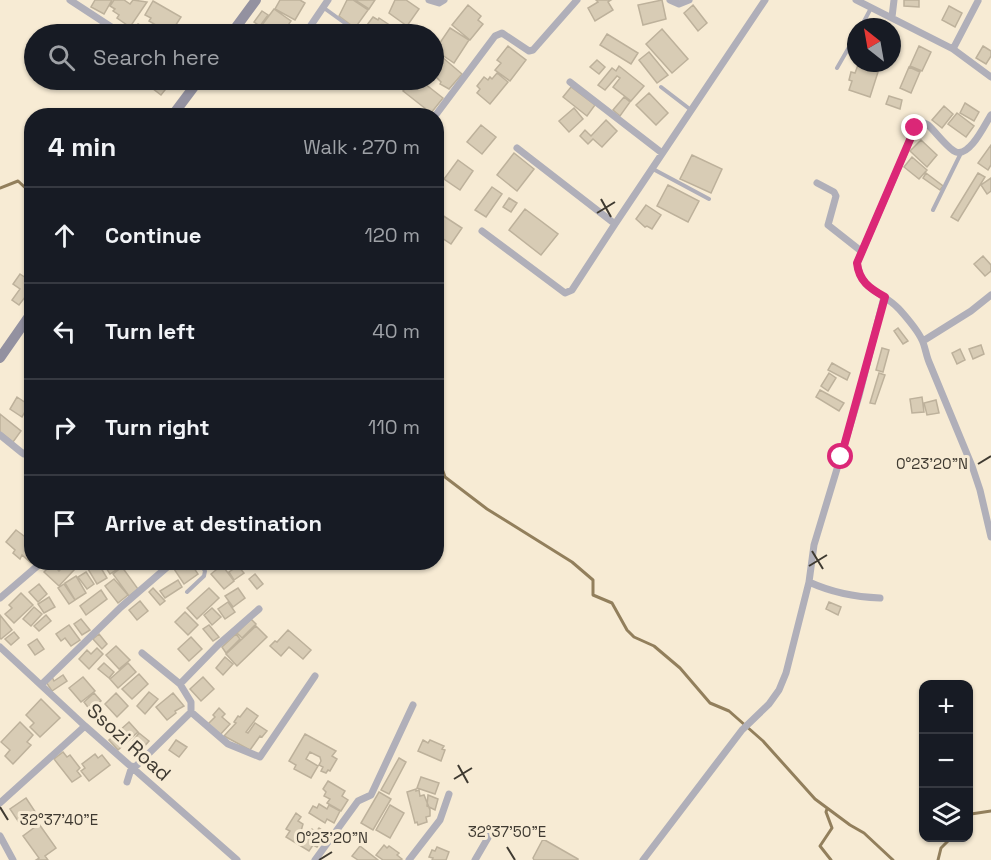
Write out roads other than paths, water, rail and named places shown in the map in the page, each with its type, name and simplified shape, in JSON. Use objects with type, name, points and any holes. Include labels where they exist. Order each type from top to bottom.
[{"type":"main road","points":[[238,24],[256,0]]},
{"type":"main road","points":[[177,108],[188,90]]},
{"type":"main road","points":[[0,357],[24,323]]},
{"type":"street","points":[[70,0],[107,24]]},
{"type":"street","points":[[312,24],[328,0]]},
{"type":"street","points":[[429,0],[439,3],[444,0]]},
{"type":"street","points":[[441,108],[495,36],[502,33],[529,51],[533,50],[577,0]]},
{"type":"street","points":[[670,0],[679,4],[689,0]]},
{"type":"street","points":[[482,231],[564,293],[572,290],[765,0]]},
{"type":"street","points":[[856,0],[953,49],[991,77]]},
{"type":"street","points":[[892,17],[894,0]]},
{"type":"street","points":[[953,49],[978,1]]},
{"type":"street","points":[[570,82],[662,153]]},
{"type":"street","points":[[991,114],[970,147],[961,152],[954,151],[928,125],[917,124],[857,263],[860,278],[872,290],[885,297],[900,310],[923,341],[928,362],[975,474],[991,537]]},
{"type":"street","points":[[517,148],[615,224]]},
{"type":"street","points":[[817,183],[834,192],[836,196],[828,225],[861,251]]},
{"type":"street","points":[[923,341],[991,296]]},
{"type":"street","points":[[643,860],[742,730],[780,690],[809,582],[814,545],[856,406],[885,297]]},
{"type":"street","points":[[0,435],[24,454]]},
{"type":"street","points":[[0,598],[33,570]]},
{"type":"street","points":[[42,684],[121,607],[164,570]]},
{"type":"street","points":[[809,582],[855,597],[880,598]]},
{"type":"street","points":[[180,684],[218,645],[259,609]]},
{"type":"street","name":"Ssozi Road","points":[[0,647],[85,726],[237,860]]},
{"type":"street","points":[[126,782],[133,767],[191,712],[191,702],[180,684],[142,653]]},
{"type":"street","points":[[191,712],[228,744],[260,757],[315,676]]},
{"type":"street","points":[[315,860],[358,801],[371,795],[413,705]]},
{"type":"street","points":[[0,803],[85,726]]},
{"type":"street","points":[[409,860],[440,820],[449,794]]},
{"type":"street","points":[[0,836],[13,860]]},
{"type":"street","points":[[475,860],[489,836]]},
{"type":"lane","points":[[323,8],[346,24]]},
{"type":"lane","points":[[866,18],[872,8]]},
{"type":"lane","points":[[837,68],[847,51]]},
{"type":"lane","points":[[661,87],[691,111]]},
{"type":"lane","points":[[933,210],[961,152]]},
{"type":"lane","points":[[652,169],[709,199]]},
{"type":"lane","points":[[186,592],[204,574],[204,570]]},
{"type":"waterway","points":[[0,188],[18,181],[24,187]]},
{"type":"waterway","points":[[444,474],[487,509],[572,562],[593,580],[593,595],[612,603],[627,630],[634,637],[654,646],[680,668],[710,703],[729,711],[763,741],[815,799],[864,833],[893,860]]},
{"type":"waterway","points":[[827,809],[832,828],[820,846],[831,860]]},
{"type":"waterway","points":[[973,814],[991,811]]},
{"type":"waterway","points":[[938,860],[941,848],[947,842]]}]
